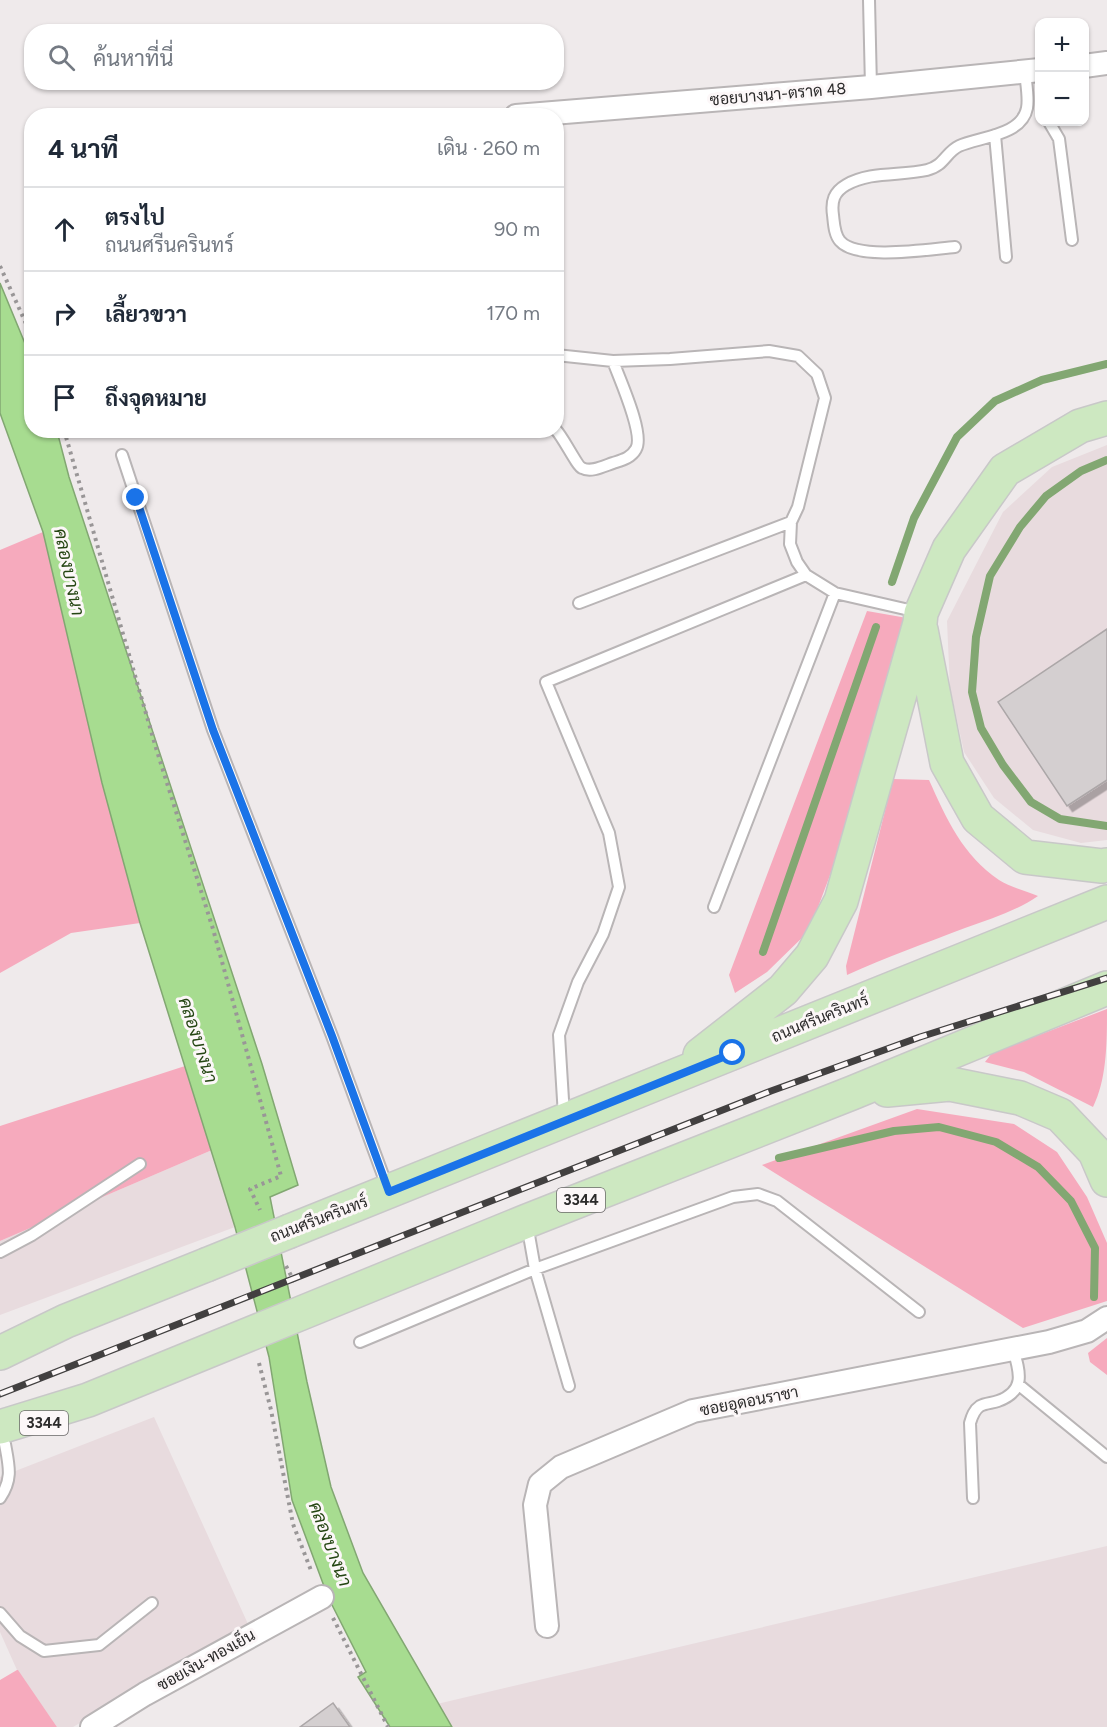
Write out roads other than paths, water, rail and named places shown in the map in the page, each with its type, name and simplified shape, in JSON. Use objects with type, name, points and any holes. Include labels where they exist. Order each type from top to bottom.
[{"type":"main road","points":[[668,1080],[783,990],[812,957],[841,901],[920,618],[949,549],[1005,470],[1080,426],[1107,418]]},
{"type":"main road","points":[[920,618],[947,763],[978,818],[1025,857],[1107,865]]},
{"type":"main road","name":"ถนนศรีนครินทร์","points":[[0,1353],[66,1321],[1107,902]]},
{"type":"main road","name":"3344","points":[[2,1439],[88,1400],[230,1342],[527,1221],[852,1094],[1107,988]]},
{"type":"main road","points":[[852,1094],[950,1084],[1020,1098],[1060,1115],[1095,1152],[1107,1180]]},
{"type":"main road","name":"ถนนศรีนครินทร์","points":[[0,1336],[66,1321]]},
{"type":"street","points":[[1089,65],[1107,63]]},
{"type":"street","name":"ซอยบางนา-ตราด 48","points":[[564,112],[871,87],[1032,71]]},
{"type":"street","name":"ซอยอุดอนราชา","points":[[548,1626],[535,1505],[540,1484],[561,1467],[693,1412],[1049,1342],[1087,1331],[1107,1318]]},
{"type":"street","name":"ซอยเงิน-ทองเย็น","points":[[92,1727],[145,1694],[322,1597]]},
{"type":"lane","points":[[869,0],[871,87]]},
{"type":"lane","points":[[955,247],[873,253],[853,250],[840,241],[834,229],[832,205],[836,192],[848,184],[867,177],[936,167],[955,148],[1009,130],[1021,120],[1027,109],[1032,71]]},
{"type":"lane","points":[[1027,109],[1035,113]]},
{"type":"lane","points":[[1052,126],[1059,138],[1072,240]]},
{"type":"lane","points":[[995,135],[1006,257]]},
{"type":"lane","points":[[564,356],[613,361],[769,351],[798,356],[817,374],[825,398],[798,507],[792,522],[790,544],[797,562],[806,575],[835,593],[920,618]]},
{"type":"lane","points":[[562,438],[578,465],[583,469],[593,470],[626,459],[637,448],[639,432],[613,361]]},
{"type":"lane","points":[[122,455],[213,730],[332,1036],[389,1192]]},
{"type":"lane","points":[[579,603],[792,522]]},
{"type":"lane","points":[[564,1121],[559,1035],[578,982],[603,934],[619,886],[609,833],[546,682],[806,575]]},
{"type":"lane","points":[[714,907],[835,593]]},
{"type":"lane","points":[[0,1252],[32,1235],[140,1164]]},
{"type":"lane","points":[[360,1342],[535,1269],[733,1197],[758,1194],[777,1201],[919,1312]]},
{"type":"lane","points":[[527,1221],[535,1269],[569,1386]]},
{"type":"lane","points":[[973,1498],[970,1422],[980,1406],[999,1401],[1010,1395],[1019,1385],[1020,1371],[1013,1350]]},
{"type":"lane","points":[[1019,1385],[1107,1457]]},
{"type":"lane","points":[[0,1498],[8,1486],[9,1468],[2,1439]]},
{"type":"lane","points":[[0,1614],[20,1636],[44,1651],[99,1645],[152,1603]]},
{"type":"water","name":"คลองบางนา","points":[[0,283],[24,341],[24,438],[59,438],[69,477],[262,1064],[298,1185],[270,1197],[307,1382],[331,1487],[363,1573],[452,1727],[390,1727],[358,1677],[366,1672],[328,1597],[292,1500],[269,1357],[235,1227],[140,923],[102,783],[43,532],[0,413]]},
{"type":"waterway","points":[[892,582],[914,518],[957,437],[995,401],[1042,380],[1107,364]]},
{"type":"waterway","points":[[1107,460],[1081,471],[1046,496],[1020,527],[990,576],[976,637],[972,692],[981,728],[1003,765],[1031,802],[1060,819],[1107,826]]},
{"type":"waterway","points":[[763,952],[876,627]]},
{"type":"waterway","points":[[779,1158],[894,1131],[939,1127],[996,1142],[1038,1167],[1071,1201],[1095,1248],[1094,1297]]},
{"type":"railway","points":[[0,1394],[771,1091],[920,1037],[1107,978]]}]
